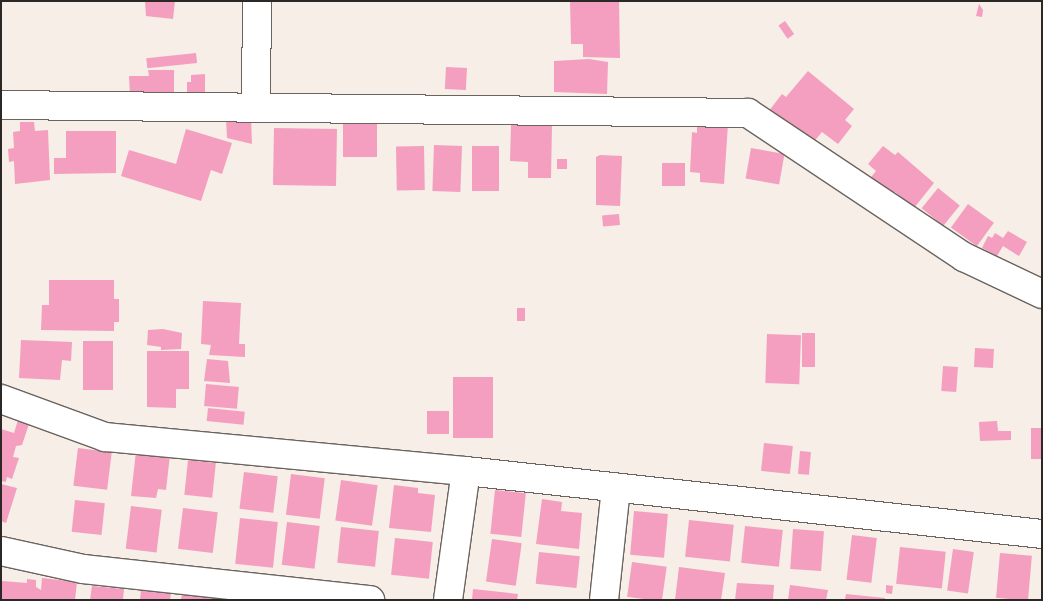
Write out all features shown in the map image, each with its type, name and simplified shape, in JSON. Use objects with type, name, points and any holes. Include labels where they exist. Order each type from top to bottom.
[{"type":"street","points":[[256,106],[257,1]]},
{"type":"street","points":[[1,105],[256,106],[748,113],[964,257],[1042,294]]},
{"type":"street","points":[[1,399],[105,437],[466,471],[1042,534]]},
{"type":"street","points":[[448,600],[466,471]]},
{"type":"street","points":[[604,600],[616,488]]},
{"type":"street","points":[[1,551],[83,569],[298,596],[370,600]]},
{"type":"building","points":[[145,1],[175,1],[173,19],[146,16]]},
{"type":"building","points":[[570,1],[619,1],[620,58],[583,57],[583,44],[571,44]]},
{"type":"building","points":[[979,4],[983,10],[982,17],[976,16]]},
{"type":"building","points":[[785,21],[794,34],[788,39],[778,26]]},
{"type":"building","points":[[196,53],[197,63],[147,68],[146,58]]},
{"type":"building","points":[[589,59],[608,62],[607,94],[554,92],[554,61]]},
{"type":"building","points":[[446,67],[467,68],[466,90],[445,89]]},
{"type":"building","points":[[148,70],[174,70],[174,95],[130,96],[129,76],[149,76]]},
{"type":"building","points":[[808,71],[854,109],[845,120],[852,126],[838,144],[822,132],[812,144],[768,112],[782,94],[786,97]]},
{"type":"building","points":[[205,74],[205,95],[187,96],[187,82],[191,82],[191,75]]},
{"type":"building","points":[[251,117],[252,144],[227,138],[226,118]]},
{"type":"building","points":[[20,122],[34,122],[35,131],[48,130],[50,180],[15,184],[14,161],[9,162],[8,149],[14,148],[13,132],[20,131]]},
{"type":"building","points":[[343,122],[377,122],[377,157],[343,157]]},
{"type":"building","points":[[697,122],[728,124],[724,184],[700,182],[700,173],[690,172],[692,132],[697,133]]},
{"type":"building","points":[[511,124],[552,125],[551,178],[528,178],[528,162],[510,161]]},
{"type":"building","points":[[274,128],[337,129],[336,186],[273,185]]},
{"type":"building","points":[[186,129],[232,143],[222,174],[211,170],[201,201],[121,176],[129,150],[176,164]]},
{"type":"building","points":[[66,131],[116,131],[116,173],[54,174],[54,158],[66,158]]},
{"type":"building","points":[[434,145],[462,146],[460,192],[432,191]]},
{"type":"building","points":[[396,146],[424,146],[425,190],[397,190]]},
{"type":"building","points":[[472,146],[499,146],[499,191],[472,191]]},
{"type":"building","points":[[883,146],[895,155],[898,152],[934,183],[914,208],[895,192],[889,199],[868,181],[876,171],[868,164]]},
{"type":"building","points":[[751,148],[784,154],[779,184],[746,179]]},
{"type":"building","points":[[600,155],[622,156],[620,206],[596,205],[596,157]]},
{"type":"building","points":[[557,159],[567,159],[567,169],[557,169]]},
{"type":"building","points":[[662,163],[685,163],[685,186],[662,186]]},
{"type":"building","points":[[938,188],[960,206],[943,226],[922,208]]},
{"type":"building","points":[[968,204],[994,223],[977,246],[951,227]]},
{"type":"building","points":[[619,214],[620,225],[603,226],[602,215]]},
{"type":"building","points":[[1008,231],[1027,242],[1019,256],[1003,246],[997,256],[982,248],[988,236],[992,238],[995,233],[1003,238]]},
{"type":"building","points":[[49,280],[114,280],[114,299],[119,299],[119,322],[114,322],[114,331],[41,330],[42,305],[49,305]]},
{"type":"building","points":[[203,301],[241,303],[239,344],[245,344],[245,357],[209,355],[211,345],[201,344]]},
{"type":"building","points":[[517,308],[525,308],[525,321],[517,321]]},
{"type":"building","points":[[163,329],[182,333],[181,349],[161,350],[161,347],[147,345],[148,330]]},
{"type":"building","points":[[802,333],[815,333],[815,367],[802,367]]},
{"type":"building","points":[[767,334],[801,335],[799,384],[765,383]]},
{"type":"building","points":[[21,340],[72,342],[71,361],[62,360],[60,380],[19,378]]},
{"type":"building","points":[[83,341],[113,341],[113,390],[83,390]]},
{"type":"building","points":[[975,348],[994,349],[993,368],[974,367]]},
{"type":"building","points":[[147,351],[189,351],[189,389],[176,389],[176,408],[147,407]]},
{"type":"building","points":[[207,359],[228,361],[230,383],[204,381]]},
{"type":"building","points":[[943,366],[958,367],[956,392],[941,391]]},
{"type":"building","points":[[453,377],[493,377],[493,438],[453,438]]},
{"type":"building","points":[[206,384],[239,387],[237,409],[204,406]]},
{"type":"building","points":[[208,408],[245,412],[243,425],[207,421]]},
{"type":"building","points":[[427,411],[449,411],[449,434],[427,434]]},
{"type":"building","points":[[18,420],[29,424],[22,445],[16,446],[13,457],[19,458],[12,479],[7,477],[6,482],[1,481],[1,429],[14,433]]},
{"type":"building","points":[[997,421],[998,431],[1011,431],[1011,440],[980,441],[979,422]]},
{"type":"building","points":[[1031,428],[1042,428],[1042,459],[1031,459]]},
{"type":"building","points":[[764,443],[793,446],[790,474],[761,471]]},
{"type":"building","points":[[78,448],[112,452],[107,490],[73,486]]},
{"type":"building","points":[[136,451],[170,455],[166,490],[158,489],[156,498],[131,496]]},
{"type":"building","points":[[800,451],[811,452],[809,475],[798,474]]},
{"type":"building","points":[[188,460],[216,463],[212,498],[184,495]]},
{"type":"building","points":[[244,472],[278,476],[273,513],[239,509]]},
{"type":"building","points":[[291,474],[325,478],[320,519],[286,515]]},
{"type":"building","points":[[341,480],[378,485],[372,526],[335,521]]},
{"type":"building","points":[[1,484],[17,488],[6,523],[1,521]]},
{"type":"building","points":[[394,485],[418,488],[418,493],[435,495],[431,532],[389,528]]},
{"type":"building","points":[[495,490],[526,493],[521,537],[490,534]]},
{"type":"building","points":[[542,499],[562,502],[561,511],[582,513],[579,549],[536,544]]},
{"type":"building","points":[[75,500],[105,503],[101,535],[72,532]]},
{"type":"building","points":[[131,506],[162,510],[157,552],[126,549]]},
{"type":"building","points":[[183,508],[218,512],[213,553],[178,549]]},
{"type":"building","points":[[634,511],[668,514],[664,558],[630,555]]},
{"type":"building","points":[[240,518],[278,522],[273,568],[235,564]]},
{"type":"building","points":[[689,520],[734,525],[730,562],[685,557]]},
{"type":"building","points":[[287,522],[320,526],[315,569],[282,565]]},
{"type":"building","points":[[745,526],[783,530],[779,567],[741,563]]},
{"type":"building","points":[[341,527],[379,531],[375,567],[337,563]]},
{"type":"building","points":[[793,529],[824,531],[821,571],[790,569]]},
{"type":"building","points":[[852,535],[877,538],[871,583],[847,580]]},
{"type":"building","points":[[395,538],[433,542],[429,579],[391,575]]},
{"type":"building","points":[[492,539],[522,543],[516,586],[486,582]]},
{"type":"building","points":[[900,547],[946,552],[942,589],[896,584]]},
{"type":"building","points":[[953,549],[974,552],[968,594],[947,591]]},
{"type":"building","points":[[539,552],[580,556],[576,588],[536,584]]},
{"type":"building","points":[[1000,553],[1032,556],[1028,600],[996,598]]},
{"type":"building","points":[[632,562],[667,567],[662,600],[627,597]]},
{"type":"building","points":[[679,567],[725,573],[721,600],[675,600]]},
{"type":"building","points":[[42,578],[77,582],[75,600],[1,600],[2,581],[27,583],[27,579],[36,580],[36,587],[41,590]]},
{"type":"building","points":[[737,583],[774,585],[773,600],[735,600]]},
{"type":"building","points":[[790,585],[828,590],[826,600],[788,600]]},
{"type":"building","points":[[886,585],[893,586],[892,594],[886,593]]},
{"type":"building","points":[[92,586],[124,589],[123,600],[90,600]]},
{"type":"building","points":[[473,589],[518,594],[517,600],[472,600]]},
{"type":"building","points":[[141,590],[171,593],[170,600],[140,600]]},
{"type":"building","points":[[182,592],[215,595],[215,600],[181,600]]},
{"type":"building","points":[[846,594],[885,598],[885,600],[845,600]]}]
